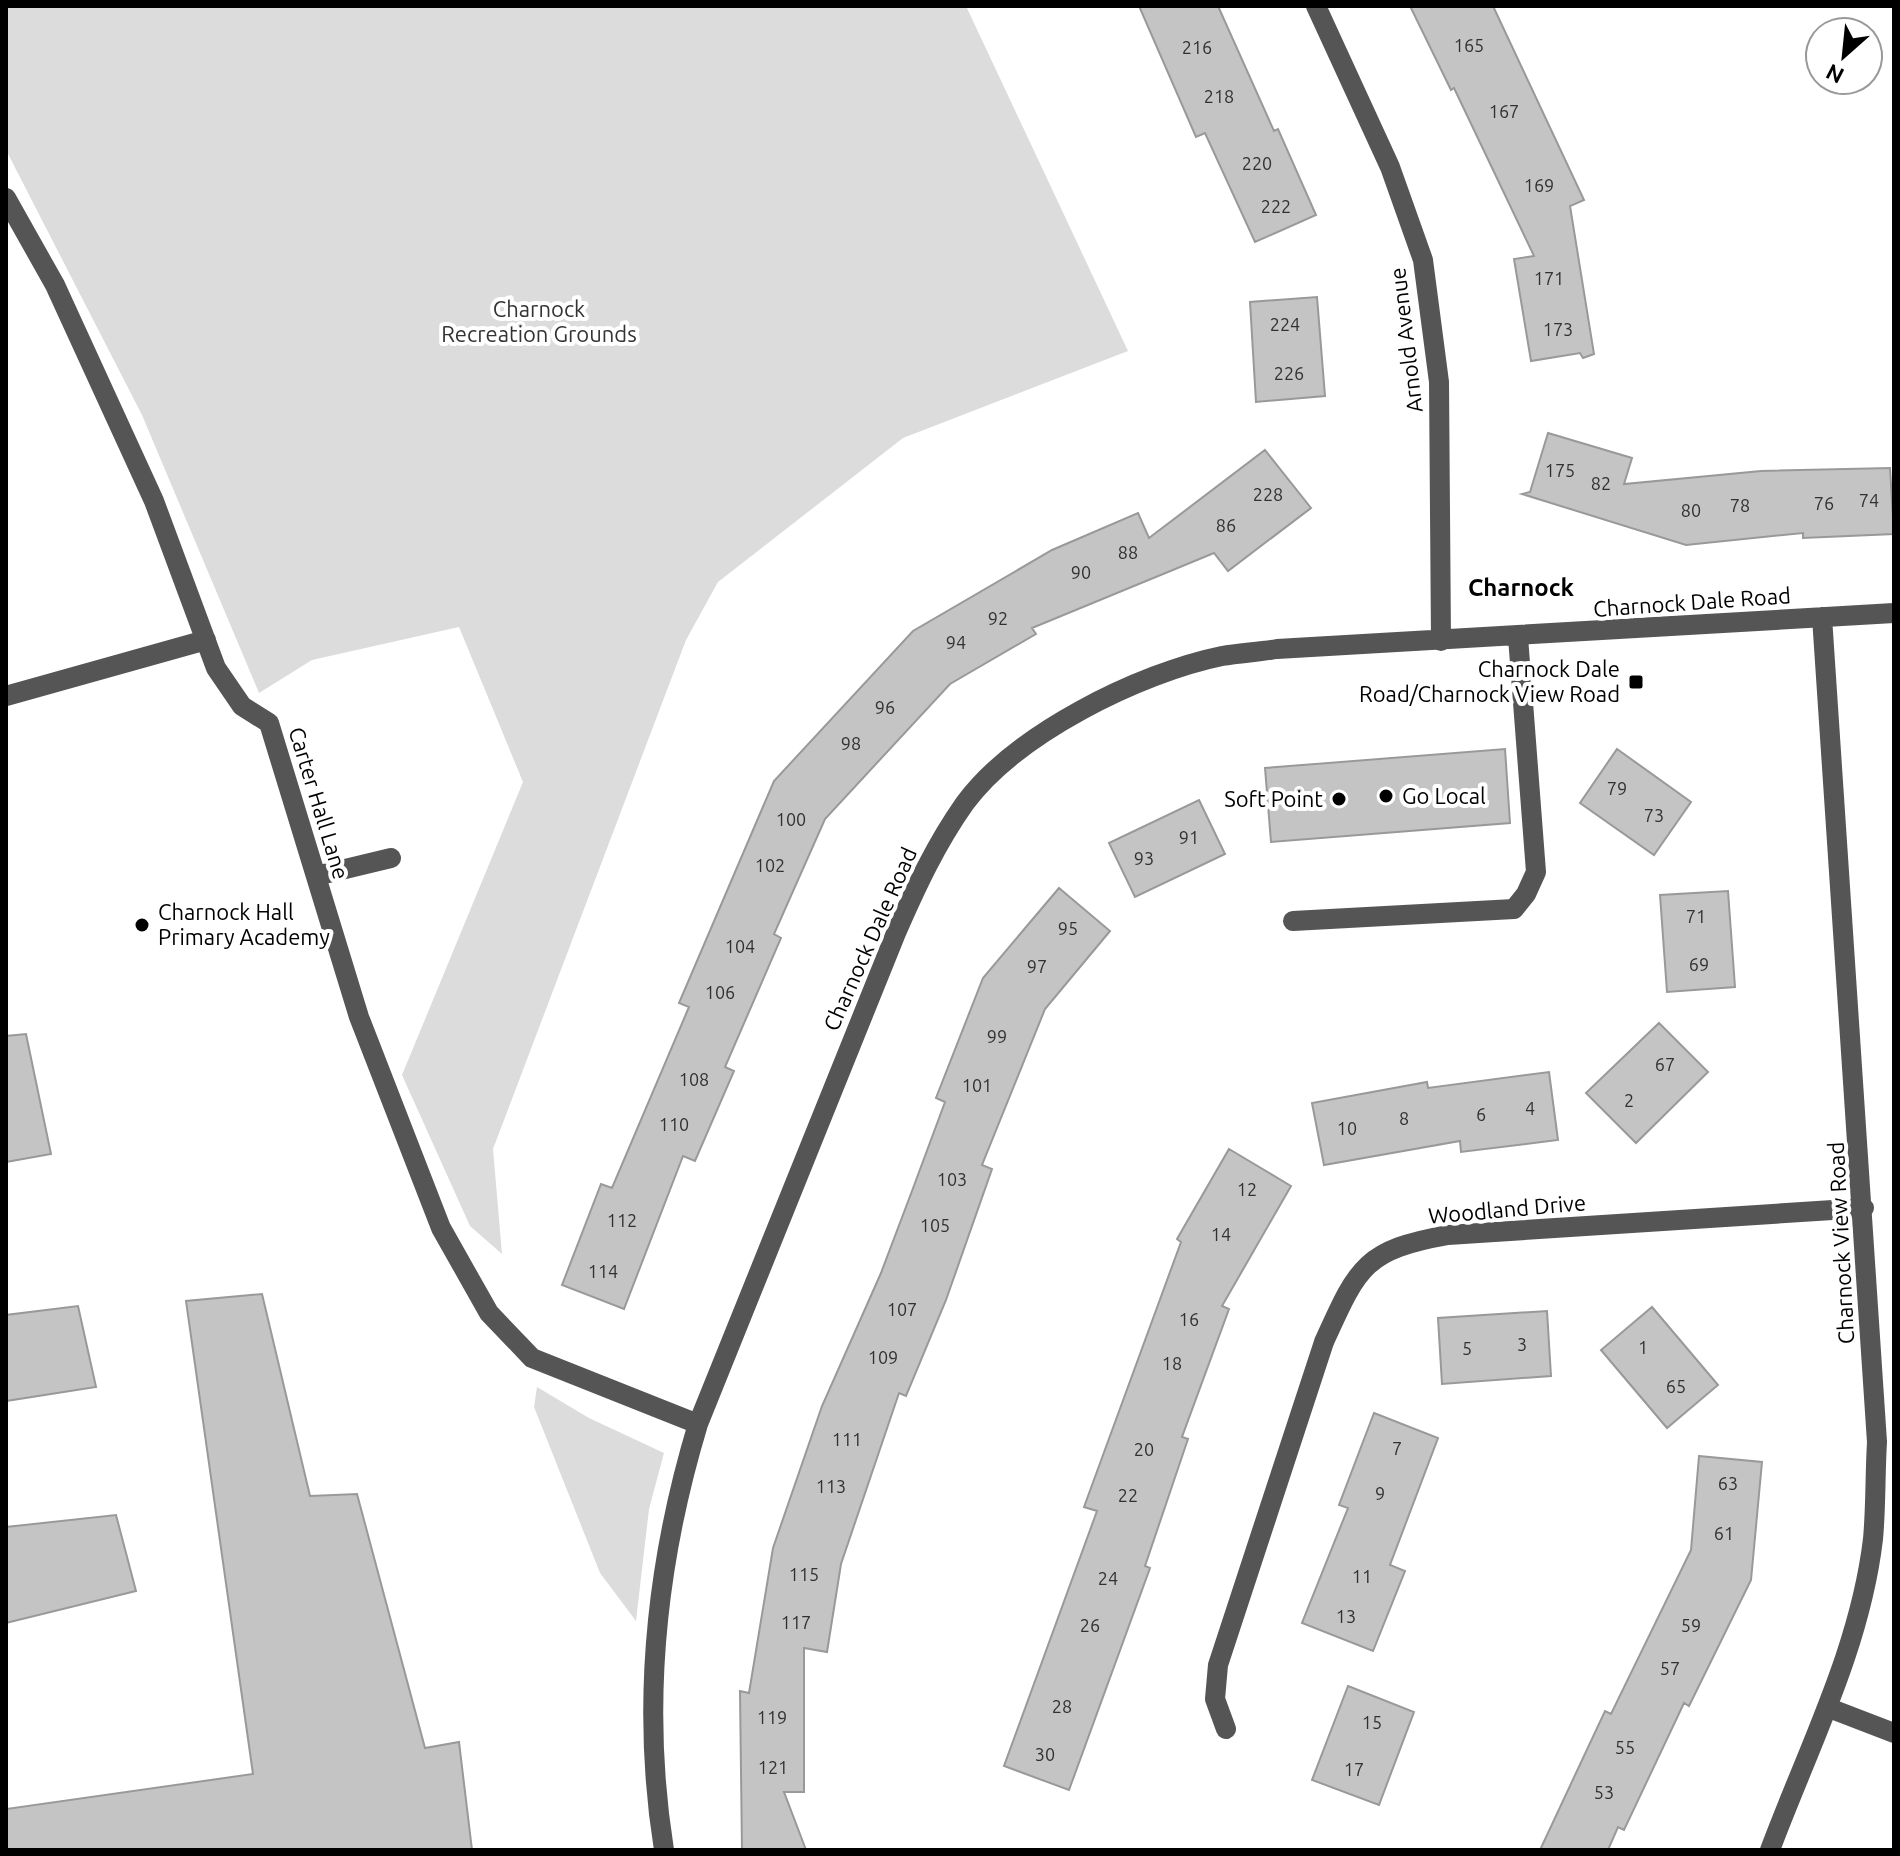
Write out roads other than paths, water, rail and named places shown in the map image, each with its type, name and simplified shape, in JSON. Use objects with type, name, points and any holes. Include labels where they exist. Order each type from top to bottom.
[{"type":"street","name":"Arnold Avenue","points":[[1316,6],[1390,167],[1423,260],[1439,382],[1441,641]]},
{"type":"street","name":"Carter Hall Lane","points":[[6,198],[55,285],[154,501],[216,668],[242,706],[269,723],[359,1017],[435,1215],[489,1313],[532,1358],[698,1424]]},
{"type":"street","name":"Charnock Dale Road","points":[[664,1850],[652,1671],[659,1599],[677,1494],[698,1424],[896,933],[930,856],[967,800],[1016,754],[1094,703],[1178,669],[1222,656],[1277,649],[1894,613]]},
{"type":"street","name":"Charnock View Road","points":[[1770,1850],[1829,1708],[1855,1627],[1873,1540],[1877,1442],[1864,1208],[1822,617]]},
{"type":"street","points":[[1293,921],[1514,909],[1526,894],[1536,872],[1518,637]]},
{"type":"street","points":[[6,696],[206,640]]},
{"type":"street","points":[[316,876],[391,858]]},
{"type":"street","name":"Woodland Drive","points":[[1226,1729],[1215,1699],[1218,1665],[1324,1342],[1346,1295],[1368,1262],[1403,1243],[1448,1235],[1864,1208]]},
{"type":"street","points":[[1829,1708],[1894,1733]]},
{"type":"place","name":"Charnock Dale Road/Charnock View Road","points":[[1636,682]]},
{"type":"place","name":"Go Local","points":[[1386,796]]},
{"type":"place","name":"Soft Point","points":[[1339,799]]},
{"type":"place","name":"Charnock Hall Primary Academy","points":[[142,925]]},
{"type":"district","name":"Charnock","points":[[1521,588]]},
{"type":"park label","name":"Charnock Recreation Grounds","points":[[539,322]]}]
